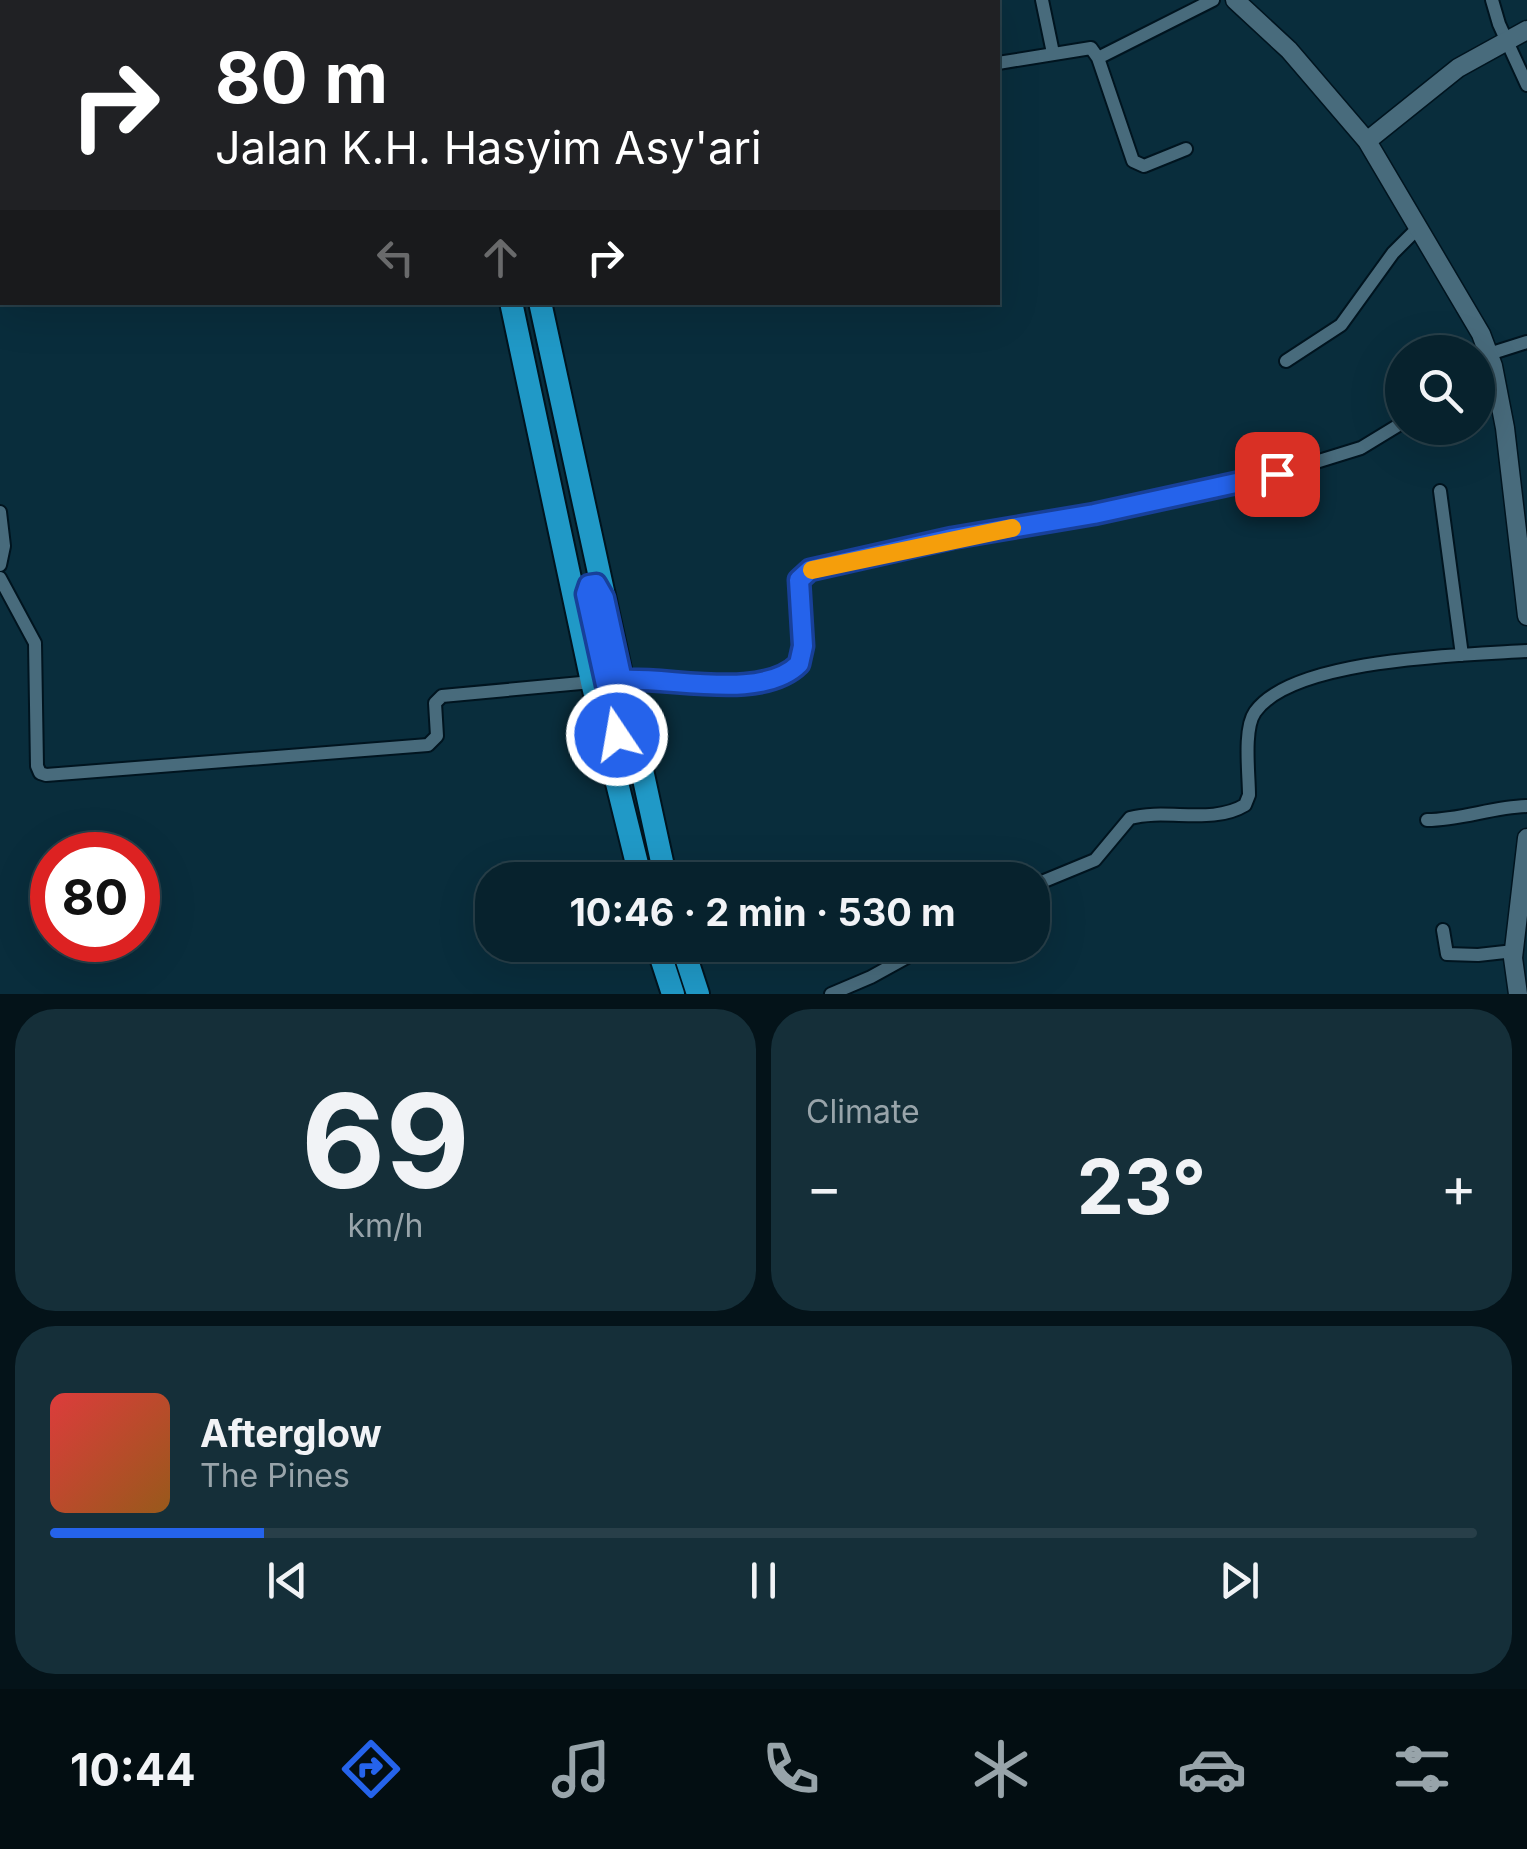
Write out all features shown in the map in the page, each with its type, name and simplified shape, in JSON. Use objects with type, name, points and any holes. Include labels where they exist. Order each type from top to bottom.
[{"type":"highway","points":[[512,305],[592,682],[636,862]]},
{"type":"highway","points":[[541,305],[662,862]]},
{"type":"highway","points":[[566,560],[574,574],[582,573],[561,452],[567,428]]},
{"type":"highway","points":[[604,598],[596,584],[586,588],[616,730],[610,756]]},
{"type":"highway","points":[[663,962],[673,994]]},
{"type":"highway","points":[[688,962],[698,994]]},
{"type":"street","points":[[1042,0],[1053,53]]},
{"type":"street","points":[[1098,58],[1212,0]]},
{"type":"street","points":[[1235,0],[1289,50],[1366,141],[1481,335]]},
{"type":"street","points":[[1492,0],[1527,86]]},
{"type":"street","points":[[1366,141],[1433,85],[1527,30]]},
{"type":"street","points":[[1000,63],[1091,48],[1098,58],[1133,162],[1144,166],[1186,149]]},
{"type":"street","points":[[1286,361],[1341,324],[1393,253],[1419,227]]},
{"type":"street","points":[[1495,360],[1527,342]]},
{"type":"street","points":[[1495,401],[1512,477],[1527,616]]},
{"type":"street","points":[[622,680],[739,684],[770,681],[799,664],[803,646],[799,580],[810,570],[1277,474],[1360,448],[1385,433]]},
{"type":"street","points":[[1440,492],[1462,655]]},
{"type":"street","points":[[0,512],[4,546],[0,566]]},
{"type":"street","points":[[0,578],[34,644],[37,766],[46,775],[428,745],[436,739],[435,702],[442,696],[592,682]]},
{"type":"street","points":[[1050,879],[1096,860],[1130,818],[1207,814],[1245,805],[1249,796],[1250,722],[1261,705],[1283,690],[1334,671],[1527,650]]},
{"type":"street","points":[[1426,820],[1452,820],[1504,806],[1527,806]]},
{"type":"street","points":[[1518,994],[1527,838]]},
{"type":"street","points":[[1442,930],[1447,954],[1518,956]]},
{"type":"street","points":[[831,994],[898,962]]},
{"type":"slow traffic","points":[[812,570],[1012,528]]},
{"type":"route","points":[[617,735],[586,594],[589,585],[596,584],[604,598],[622,680],[739,684],[770,681],[799,664],[803,646],[799,580],[810,570],[1277,474]]}]
